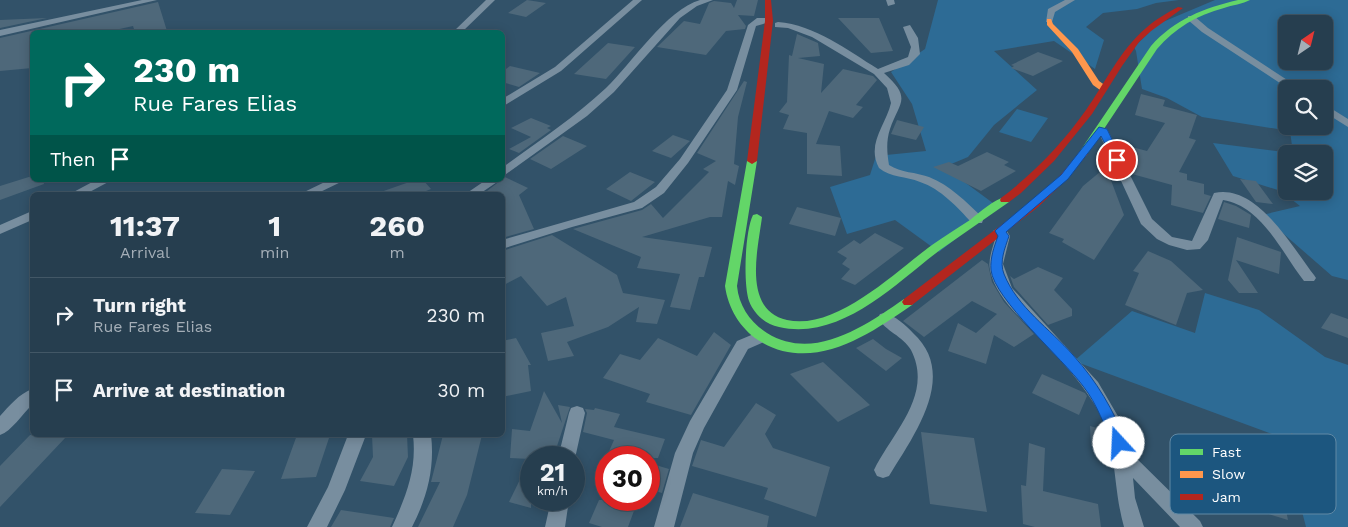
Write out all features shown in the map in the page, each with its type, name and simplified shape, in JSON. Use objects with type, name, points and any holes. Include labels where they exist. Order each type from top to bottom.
[{"type":"highway","points":[[761,178],[773,23],[768,0]]},
{"type":"highway","points":[[778,0],[731,284],[734,307],[761,337],[776,346],[795,350],[814,350],[846,339],[885,318],[1000,231],[1064,177],[1102,129],[1160,40],[1171,29],[1212,9],[1248,0]]},
{"type":"highway","points":[[758,208],[753,292],[760,309],[779,323],[797,326],[826,320],[864,299],[977,220],[1037,173],[1058,151],[1103,88],[1117,58],[1144,30],[1154,21],[1206,0]]},
{"type":"highway","points":[[1049,20],[1058,25],[1109,77]]},
{"type":"highway","points":[[1049,20],[1050,24],[1080,58],[1096,84],[1103,88]]},
{"type":"street","points":[[0,33],[32,28],[153,0]]},
{"type":"street","points":[[459,30],[491,0]]},
{"type":"street","points":[[505,102],[558,70],[638,0]]},
{"type":"street","points":[[505,172],[583,114],[610,90],[673,19],[693,2],[709,0]]},
{"type":"street","points":[[1049,20],[1051,12],[1071,0]]},
{"type":"street","points":[[1191,18],[1205,30],[1282,80]]},
{"type":"street","points":[[505,244],[567,224],[638,205],[660,190],[684,161],[732,90],[752,25],[756,21],[785,24],[804,30],[877,72],[888,81],[896,100],[896,108],[884,130],[881,148],[883,166],[896,173],[934,184],[957,200],[977,220]]},
{"type":"street","points":[[877,72],[904,64],[914,57],[918,51],[917,45],[907,27]]},
{"type":"street","points":[[1333,113],[1348,124]]},
{"type":"street","points":[[1102,129],[1146,221],[1156,234],[1171,242],[1195,246],[1201,240],[1218,196],[1226,196],[1249,205],[1261,215],[1309,278]]},
{"type":"street","points":[[80,192],[102,182]]},
{"type":"street","points":[[311,192],[334,182]]},
{"type":"street","points":[[475,192],[491,182]]},
{"type":"street","points":[[0,230],[30,215]]},
{"type":"street","points":[[1000,231],[1003,236],[997,256],[997,272],[1012,300],[1068,357],[1089,383],[1105,407],[1116,430],[1123,456],[1126,499],[1134,527]]},
{"type":"street","points":[[883,470],[923,401],[927,379],[926,366],[918,347],[885,318]]},
{"type":"street","points":[[664,527],[684,453],[696,426],[742,345],[761,337]]},
{"type":"street","points":[[0,428],[8,411],[30,397]]},
{"type":"street","points":[[570,446],[577,413]]},
{"type":"street","points":[[316,527],[336,490],[356,437]]},
{"type":"street","points":[[402,527],[417,494],[424,460],[422,437]]},
{"type":"street","points":[[1123,456],[1170,504]]},
{"type":"street","points":[[555,527],[558,511]]},
{"type":"street","points":[[1180,514],[1193,527]]},
{"type":"shaded area","points":[[938,0],[1179,0],[1156,3],[1137,9],[1103,13],[1086,27],[1104,40],[1095,69],[1054,41],[994,51],[1037,90],[994,125],[968,157],[944,167],[997,206],[939,252],[895,220],[847,234],[830,187],[870,175],[876,156],[926,151],[912,104],[891,72],[925,49]]},
{"type":"shaded area","points":[[1215,0],[1348,0],[1348,280],[1332,276],[1262,215],[1300,206],[1292,200],[1333,200],[1333,145],[1292,145],[1291,135],[1333,135],[1333,80],[1278,80],[1278,129],[1202,117],[1167,98],[1142,89],[1134,47],[1158,24]]},
{"type":"shaded area","points":[[1017,109],[1048,118],[1031,142],[999,132]]},
{"type":"shaded area","points":[[1213,143],[1278,151],[1278,190],[1233,176]]},
{"type":"shaded area","points":[[1205,293],[1259,310],[1325,357],[1348,365],[1348,527],[1306,527],[1303,514],[1336,514],[1336,434],[1272,434],[1074,361],[1132,311],[1195,333]]},
{"type":"building","points":[[527,0],[546,3],[526,17],[508,13]]},
{"type":"building","points":[[737,0],[758,0],[754,16],[738,15],[746,26],[745,29],[726,31],[706,55],[657,47],[684,21],[700,24],[709,3],[714,1],[731,3],[734,8]]},
{"type":"building","points":[[158,2],[167,30],[134,30],[133,26],[115,30],[35,30]]},
{"type":"building","points":[[47,18],[0,28],[0,20]]},
{"type":"building","points":[[838,18],[879,18],[893,51],[871,53]]},
{"type":"building","points":[[30,31],[30,68],[0,71],[0,38]]},
{"type":"building","points":[[797,34],[818,43],[820,56],[798,58],[824,64],[821,93],[843,69],[873,76],[877,80],[856,105],[863,107],[853,118],[829,111],[816,144],[840,146],[842,176],[807,174],[807,133],[783,129],[789,115],[779,112],[787,102],[789,55],[792,56]]},
{"type":"building","points":[[608,43],[635,47],[606,79],[574,74]]},
{"type":"building","points":[[1038,52],[1063,61],[1033,76],[1011,68],[1014,66],[1011,65]]},
{"type":"building","points":[[510,66],[540,73],[519,87],[505,83],[505,70]]},
{"type":"building","points":[[744,81],[747,82],[738,117],[734,164],[739,166],[735,185],[728,181],[722,217],[710,217],[642,237],[712,247],[704,277],[699,277],[690,310],[670,307],[680,274],[637,268],[641,257],[573,229],[642,210],[651,204],[663,218],[709,172],[703,169],[716,161],[697,153]]},
{"type":"building","points":[[1141,94],[1165,100],[1163,106],[1197,115],[1189,138],[1196,140],[1179,172],[1187,174],[1187,180],[1204,184],[1204,194],[1211,196],[1203,213],[1171,205],[1172,185],[1132,174],[1124,159],[1128,146],[1147,151],[1165,123],[1135,115]]},
{"type":"building","points":[[531,118],[551,126],[547,128],[551,130],[519,153],[509,149],[531,137],[511,128]]},
{"type":"building","points":[[897,120],[924,127],[916,140],[891,134]]},
{"type":"building","points":[[673,135],[690,141],[671,158],[652,151]]},
{"type":"building","points":[[563,136],[587,146],[551,169],[530,159]]},
{"type":"building","points":[[987,152],[1009,162],[1004,165],[1016,171],[981,191],[933,167],[949,162],[958,166]]},
{"type":"building","points":[[1106,167],[1124,215],[1094,260],[1062,242],[1064,239],[1049,233],[1083,186]]},
{"type":"building","points":[[630,172],[655,182],[631,201],[606,189]]},
{"type":"building","points":[[30,177],[30,182],[44,182],[44,184],[0,200],[0,186]]},
{"type":"building","points":[[505,177],[528,188],[519,195],[534,229],[505,237],[505,192],[487,191],[499,182],[505,182]]},
{"type":"building","points":[[1240,179],[1256,181],[1273,204],[1256,202]]},
{"type":"building","points":[[409,182],[425,182],[431,189],[424,192],[381,192]]},
{"type":"building","points":[[1224,202],[1236,206],[1251,215],[1249,228],[1218,219]]},
{"type":"building","points":[[797,207],[841,218],[835,236],[789,224]]},
{"type":"building","points":[[875,233],[904,248],[855,285],[841,279],[850,269],[842,264],[847,258],[837,252],[854,240],[860,244]]},
{"type":"building","points":[[552,235],[617,275],[623,293],[665,300],[657,324],[636,322],[639,307],[608,327],[567,342],[574,356],[548,361],[541,333],[574,326],[566,297],[547,306],[521,276],[505,284],[505,250]]},
{"type":"building","points":[[1237,237],[1281,252],[1279,274],[1236,260],[1258,293],[1239,293],[1228,280]]},
{"type":"building","points":[[1148,251],[1171,261],[1203,290],[1187,293],[1176,325],[1125,305],[1139,273],[1133,271]]},
{"type":"building","points":[[982,260],[988,264],[992,282],[1004,302],[1034,334],[1014,347],[994,335],[986,364],[948,351],[958,323],[976,333],[997,314],[972,301],[924,337],[903,321]]},
{"type":"building","points":[[1038,267],[1063,278],[1054,290],[1072,309],[1072,316],[1048,325],[1014,287],[1010,276],[1014,279]]},
{"type":"building","points":[[1331,313],[1348,319],[1348,338],[1321,328]]},
{"type":"building","points":[[714,332],[731,345],[691,415],[646,402],[650,394],[603,378],[620,354],[640,360],[658,338],[697,356]]},
{"type":"building","points":[[516,338],[531,365],[528,365],[531,391],[505,396],[505,340]]},
{"type":"building","points":[[873,339],[902,358],[886,371],[856,348]]},
{"type":"building","points":[[823,362],[870,405],[838,422],[790,374]]},
{"type":"building","points":[[1042,374],[1085,393],[1087,396],[1079,415],[1032,393]]},
{"type":"building","points":[[544,391],[562,423],[558,405],[570,407],[557,446],[520,446],[520,458],[510,458],[512,429],[530,431]]},
{"type":"building","points":[[756,403],[776,415],[765,434],[773,448],[830,467],[816,517],[764,499],[768,488],[692,466],[701,440],[724,447]]},
{"type":"building","points":[[595,408],[620,414],[614,427],[665,439],[660,453],[660,446],[611,446],[614,440],[583,432],[587,413],[585,409],[594,410]]},
{"type":"building","points":[[1090,426],[1104,430],[1110,451],[1091,446]]},
{"type":"building","points":[[921,432],[974,438],[987,512],[930,504]]},
{"type":"building","points":[[30,435],[30,437],[66,437],[0,507],[0,466]]},
{"type":"building","points":[[296,437],[329,437],[316,477],[281,479]]},
{"type":"building","points":[[372,437],[407,437],[408,457],[394,486],[360,481],[373,457]]},
{"type":"building","points":[[442,437],[482,437],[467,495],[453,527],[418,527],[440,482],[431,482]]},
{"type":"building","points":[[1029,443],[1045,448],[1043,491],[1098,504],[1101,527],[1035,527],[1023,524],[1021,485],[1026,486]]},
{"type":"building","points":[[660,466],[669,469],[662,493],[660,492]]},
{"type":"building","points":[[222,469],[255,471],[230,515],[195,513]]},
{"type":"building","points":[[520,479],[520,505],[509,502]]},
{"type":"building","points":[[693,493],[769,516],[767,527],[680,527]]},
{"type":"building","points":[[595,509],[595,511],[634,511],[628,527],[602,527],[589,523]]},
{"type":"building","points":[[341,510],[394,518],[390,527],[331,527]]},
{"type":"building","points":[[1269,514],[1287,514],[1288,520]]},
{"type":"traffic: fast","points":[[1083,154],[1163,37],[1184,21],[1196,15],[1247,0]]},
{"type":"traffic: fast","points":[[752,161],[731,286],[736,305],[742,317],[751,328],[775,344],[794,349],[814,348],[834,344],[854,335],[908,302]]},
{"type":"traffic: fast","points":[[757,217],[751,270],[752,291],[755,301],[761,311],[769,318],[776,322],[795,326],[816,324],[838,316],[861,304],[1005,200]]},
{"type":"traffic: slow","points":[[1049,20],[1049,24],[1075,51],[1096,83],[1103,88]]},
{"type":"traffic: jam","points":[[752,161],[769,21],[768,0]]},
{"type":"traffic: jam","points":[[1005,200],[1040,170],[1070,136],[1089,112],[1118,66],[1137,41],[1162,18],[1180,8]]},
{"type":"traffic: jam","points":[[908,302],[1034,205],[1059,182],[1083,154]]},
{"type":"route","points":[[1117,160],[1102,129],[1078,162],[1064,177],[1000,231],[1003,236],[997,256],[997,272],[1012,300],[1068,357],[1089,383],[1105,407],[1116,430],[1119,443]]}]
